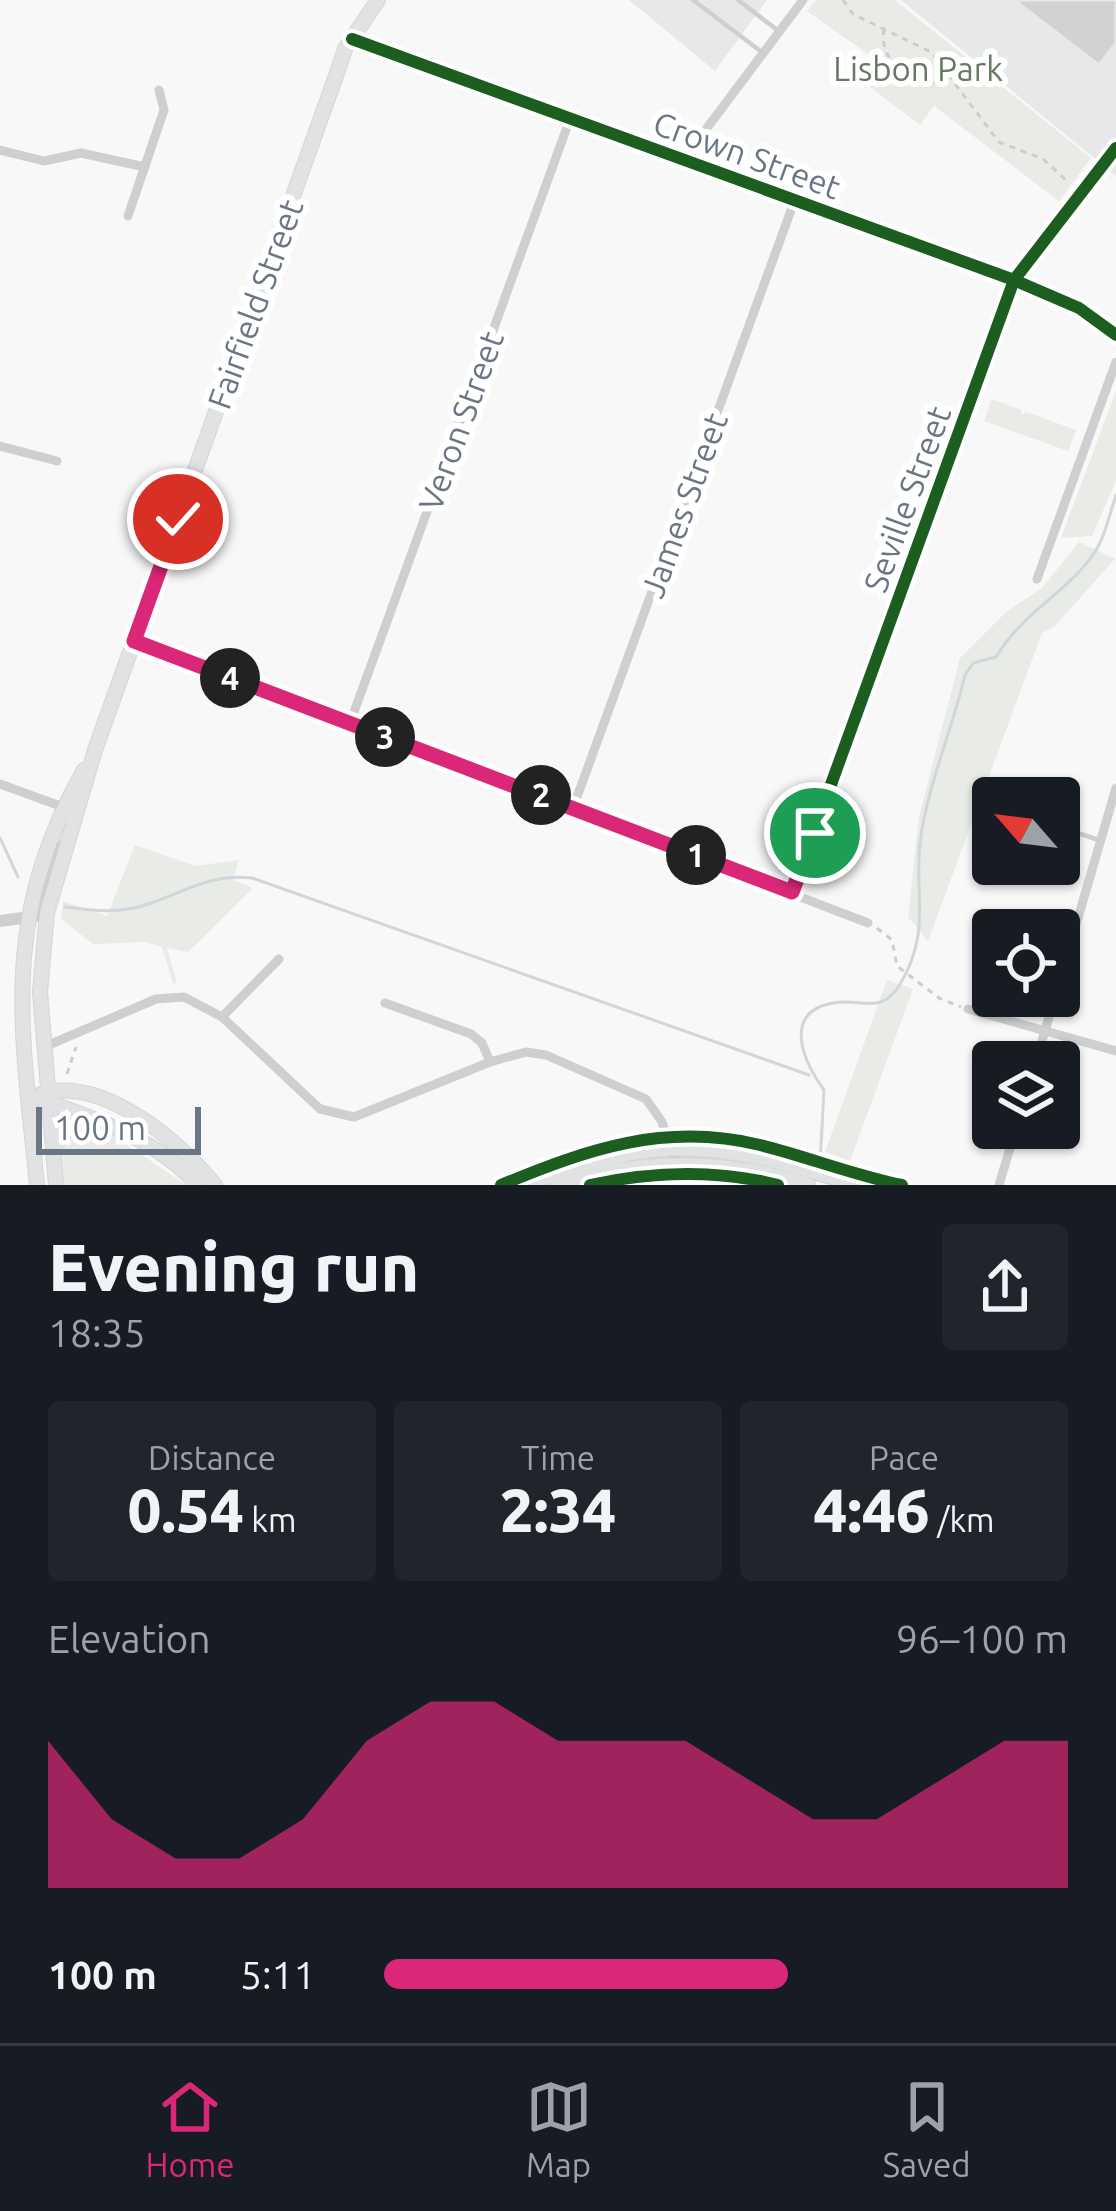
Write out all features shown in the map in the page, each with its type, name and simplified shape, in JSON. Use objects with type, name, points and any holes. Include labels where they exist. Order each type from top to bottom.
[{"type":"main road","name":"Fairfield Street","points":[[71,806],[352,39],[378,0]]},
{"type":"main road","points":[[37,1185],[21,992],[25,921],[71,806]]},
{"type":"main road","points":[[56,1185],[44,1097],[43,940],[71,806]]},
{"type":"main road","points":[[44,1052],[56,1076],[157,1132],[215,1185]]},
{"type":"main road","points":[[27,1079],[44,1097],[119,1127],[163,1153],[198,1185]]},
{"type":"main road","points":[[30,1114],[44,1097],[90,1094]]},
{"type":"main road","points":[[53,1152],[65,1128],[78,1121],[119,1127]]},
{"type":"main road","points":[[524,1185],[592,1159],[670,1145],[745,1151],[802,1178]]},
{"type":"main road","points":[[558,1185],[620,1169],[676,1163],[861,1185]]},
{"type":"street","points":[[683,160],[803,0]]},
{"type":"street","name":"Crown Street","points":[[352,39],[1014,280],[1079,308],[1116,335]]},
{"type":"street","points":[[128,216],[164,110],[159,90]]},
{"type":"street","name":"Veron Street","points":[[350,723],[570,118]]},
{"type":"street","name":"Seville Street","points":[[792,892],[1014,280],[1116,148]]},
{"type":"street","points":[[0,149],[44,161],[80,153],[145,167]]},
{"type":"street","name":"James Street","points":[[573,808],[794,202]]},
{"type":"street","points":[[1037,579],[1116,362]]},
{"type":"street","points":[[0,446],[57,461]]},
{"type":"street","points":[[134,641],[868,923]]},
{"type":"street","points":[[0,784],[71,806]]},
{"type":"street","points":[[1080,910],[1116,788]]},
{"type":"street","points":[[1100,840],[1116,845]]},
{"type":"street","points":[[0,921],[25,921]]},
{"type":"street","points":[[222,1017],[279,959]]},
{"type":"street","points":[[44,1052],[93,1025],[170,997],[199,1002],[222,1017],[309,1101],[337,1116],[371,1113],[490,1062],[526,1052],[546,1055],[631,1091],[656,1110],[676,1163]]},
{"type":"street","points":[[385,1003],[471,1034],[482,1043],[490,1062]]},
{"type":"street","points":[[968,1009],[1116,1051]]},
{"type":"street","points":[[1042,1041],[1049,1017]]},
{"type":"street","points":[[999,1185],[1010,1149]]},
{"type":"lane","points":[[693,0],[764,53]]},
{"type":"lane","points":[[738,0],[779,32]]},
{"type":"lane","points":[[1080,834],[1100,840]]},
{"type":"path","points":[[843,0],[853,14],[922,45],[952,76],[998,142],[1043,159],[1068,182]]},
{"type":"path","points":[[884,28],[884,52],[916,82],[926,86],[952,76]]},
{"type":"path","points":[[868,923],[892,940],[897,966],[914,981],[968,1009]]},
{"type":"path","points":[[67,1074],[80,1036]]},
{"type":"shaded area","points":[[629,0],[767,0],[715,71]]},
{"type":"shaded area","points":[[901,0],[1116,0],[1116,176]]},
{"type":"green space","name":"Lisbon Park","points":[[816,0],[895,0],[1091,158],[1059,201],[934,106],[920,125],[861,80],[875,59],[807,11]]},
{"type":"green space","points":[[1116,391],[1116,481],[1092,536],[1061,538]]},
{"type":"green space","points":[[992,399],[1022,410],[1022,415],[1026,412],[1076,430],[1068,451],[984,421]]},
{"type":"green space","points":[[1079,542],[1115,559],[1054,627],[1042,633],[989,777],[972,777],[972,822],[928,941],[908,917],[919,817],[960,658],[1006,612],[1042,588]]},
{"type":"green space","points":[[135,845],[195,866],[239,860],[233,880],[253,888],[188,952],[167,948],[177,984],[162,947],[145,942],[93,944],[61,919],[63,901],[107,916]]},
{"type":"green space","points":[[887,980],[913,989],[850,1161],[825,1152]]},
{"type":"green space","points":[[87,1128],[111,1134],[186,1185],[64,1185],[66,1144]]},
{"type":"building","points":[[1014,0],[1116,0],[1116,43],[1099,65]]},
{"type":"waterway","points":[[820,1164],[824,1090],[804,1053],[802,1028],[817,1008],[843,1002],[877,1003],[899,986],[919,931],[923,822],[965,675],[973,663],[996,657],[1018,628],[1092,556],[1116,495]]},
{"type":"waterway","points":[[0,838],[18,877]]},
{"type":"waterway","points":[[65,907],[130,909],[212,881],[252,878],[809,1075]]},
{"type":"cycle path","points":[[352,39],[1014,280],[1079,308],[1116,335]]},
{"type":"cycle path","points":[[792,892],[1014,280],[1116,148]]},
{"type":"cycle path","points":[[501,1185],[596,1150],[692,1136],[760,1145],[902,1185]]},
{"type":"cycle path","points":[[590,1185],[684,1174],[778,1185]]},
{"type":"route","points":[[178,519],[134,641],[792,892],[815,833]]}]
